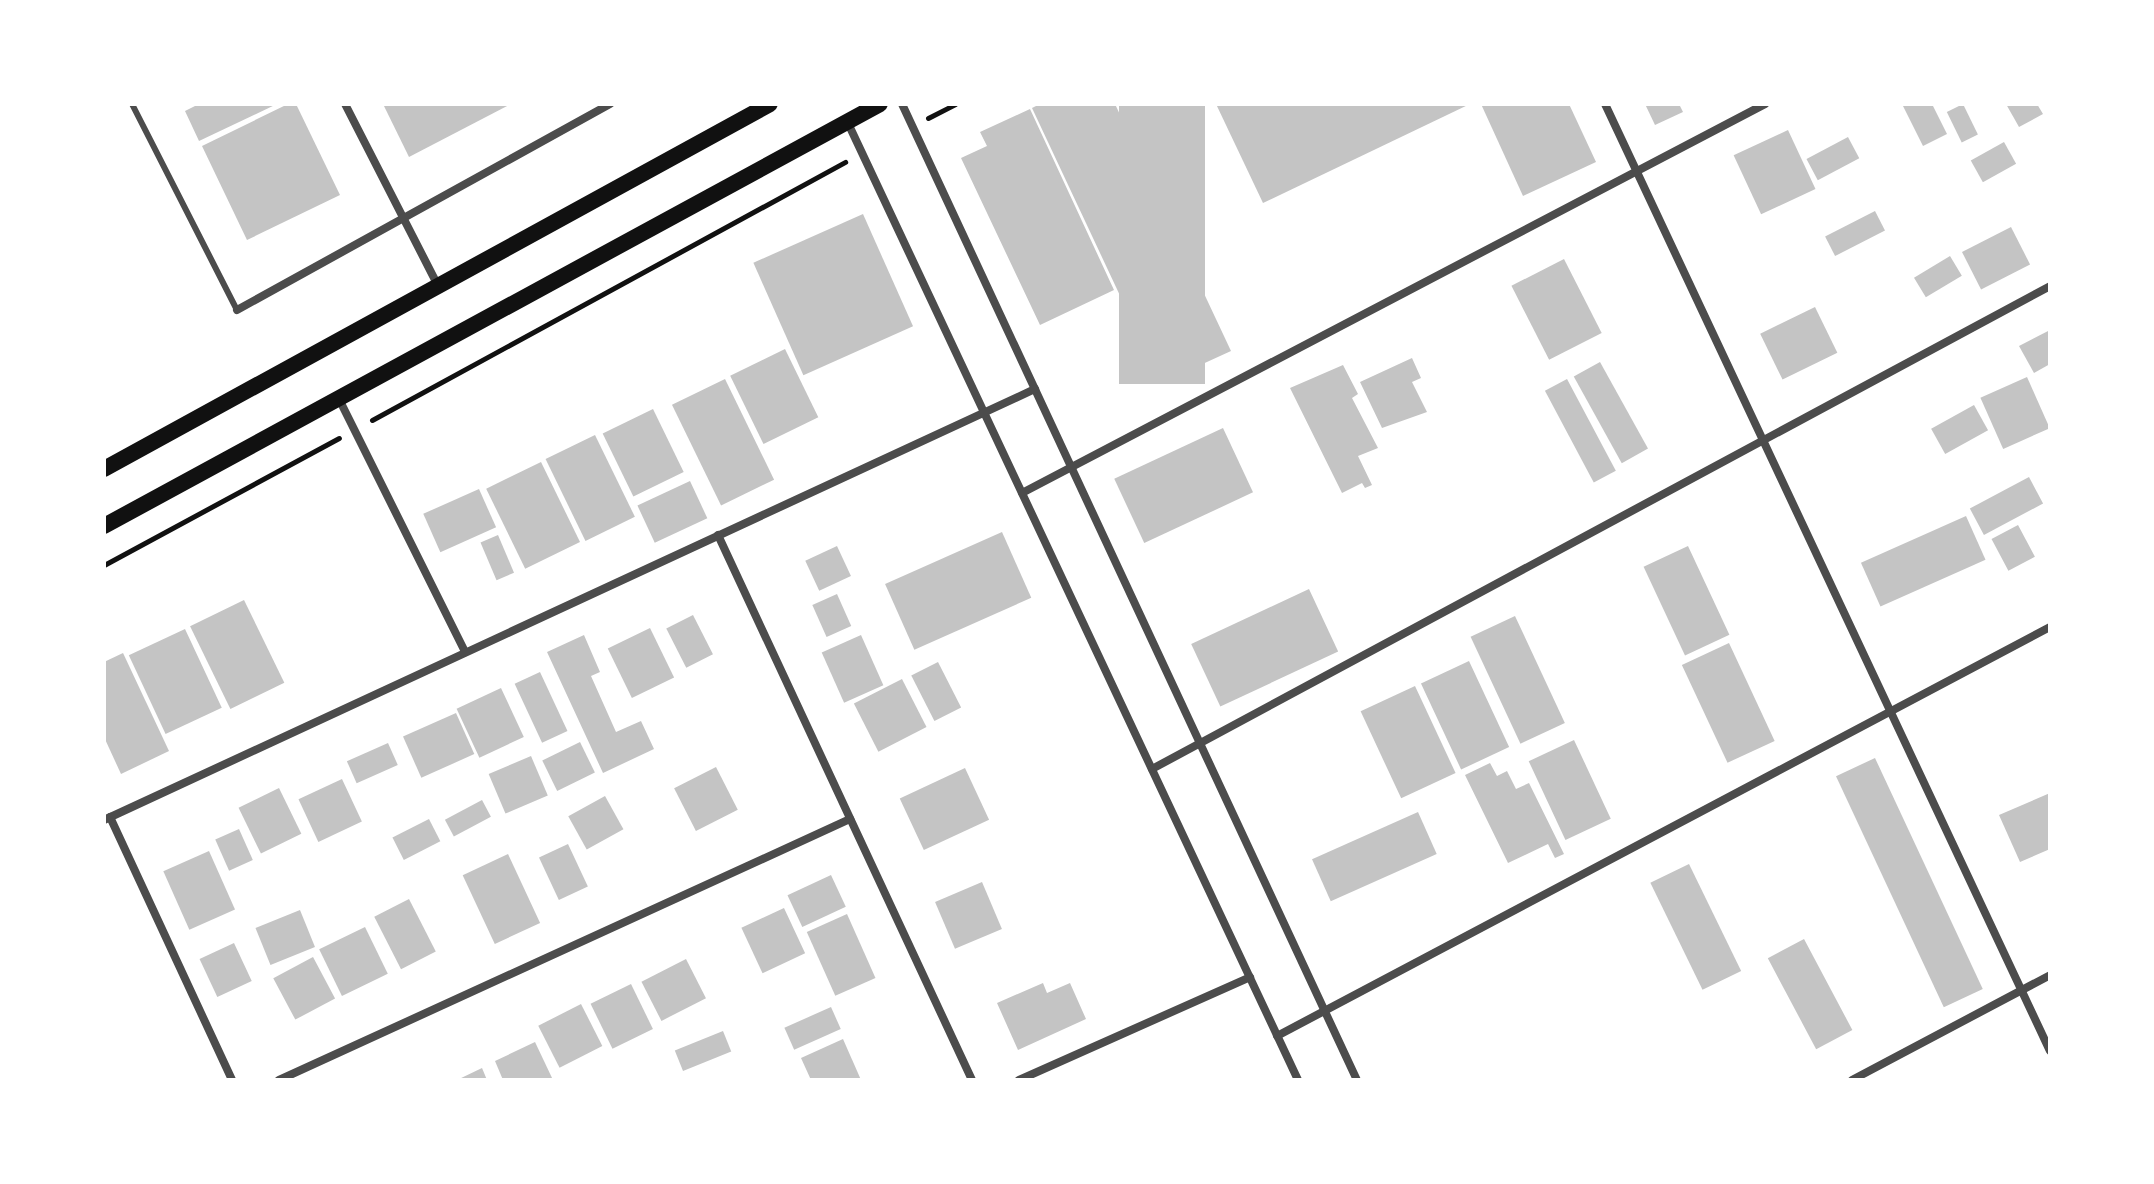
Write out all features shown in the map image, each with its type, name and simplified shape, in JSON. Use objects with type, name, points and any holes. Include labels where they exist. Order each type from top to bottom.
[{"type":"main road","points":[[104,469],[770,104]]},
{"type":"main road","points":[[104,526],[337,396],[880,104]]},
{"type":"street","points":[[345,104],[438,286]]},
{"type":"street","points":[[237,310],[610,104]]},
{"type":"street","points":[[902,104],[1357,1080]]},
{"type":"street","points":[[1605,104],[2050,1051]]},
{"type":"street","points":[[1022,493],[1765,104]]},
{"type":"street","points":[[847,120],[1298,1080]]},
{"type":"street","points":[[1152,769],[2050,286]]},
{"type":"street","points":[[232,1080],[107,818],[1035,389]]},
{"type":"street","points":[[337,396],[465,652]]},
{"type":"street","points":[[718,535],[972,1080]]},
{"type":"street","points":[[1277,1036],[2050,627]]},
{"type":"street","points":[[279,1080],[850,819]]},
{"type":"street","points":[[1852,1080],[2050,975]]},
{"type":"street","points":[[1019,1080],[1250,977]]},
{"type":"lane","points":[[132,104],[237,310]]},
{"type":"path","points":[[912,126],[955,104]]},
{"type":"path","points":[[104,565],[862,153]]},
{"type":"building","points":[[199,104],[277,104],[199,141],[185,111]]},
{"type":"building","points":[[288,104],[296,104],[340,195],[247,240],[202,146]]},
{"type":"building","points":[[383,104],[511,104],[409,157]]},
{"type":"building","points":[[1040,104],[1115,104],[1231,351],[1161,383],[1032,108]]},
{"type":"building","points":[[1119,104],[1205,104],[1205,384],[1119,384]]},
{"type":"building","points":[[1216,104],[1470,104],[1263,203]]},
{"type":"building","points":[[1481,104],[1569,104],[1596,162],[1523,196]]},
{"type":"building","points":[[1645,104],[1679,104],[1683,112],[1655,125]]},
{"type":"building","points":[[1932,104],[1947,134],[1923,146],[1903,106]]},
{"type":"building","points":[[1963,104],[1978,135],[1962,142],[1947,112]]},
{"type":"building","points":[[2006,104],[2037,104],[2043,114],[2019,127]]},
{"type":"building","points":[[1030,109],[1114,290],[1040,325],[961,158],[987,146],[980,132]]},
{"type":"building","points":[[1788,130],[1815,189],[1761,214],[1734,155]]},
{"type":"building","points":[[1848,137],[1859,158],[1818,180],[1807,159]]},
{"type":"building","points":[[2004,142],[2016,164],[1983,182],[1971,160]]},
{"type":"building","points":[[1875,211],[1885,231],[1835,256],[1825,236]]},
{"type":"building","points":[[863,214],[913,326],[803,375],[753,263]]},
{"type":"building","points":[[2011,227],[2030,264],[1981,289],[1962,252]]},
{"type":"building","points":[[1950,256],[1962,276],[1926,297],[1914,278]]},
{"type":"building","points":[[1564,259],[1602,333],[1549,360],[1511,286]]},
{"type":"building","points":[[1815,307],[1837,353],[1783,380],[1760,334]]},
{"type":"building","points":[[2050,330],[2050,364],[2034,373],[2019,346]]},
{"type":"building","points":[[785,349],[818,417],[763,444],[730,376]]},
{"type":"building","points":[[1412,358],[1421,378],[1412,382],[1427,412],[1382,428],[1360,382]]},
{"type":"building","points":[[1600,362],[1648,449],[1622,463],[1574,377]]},
{"type":"building","points":[[1343,365],[1358,394],[1352,398],[1378,448],[1358,456],[1372,485],[1365,488],[1362,483],[1342,493],[1290,388]]},
{"type":"building","points":[[2027,377],[2050,428],[2003,449],[1980,398]]},
{"type":"building","points":[[725,379],[774,480],[721,506],[672,405]]},
{"type":"building","points":[[1567,379],[1616,471],[1594,483],[1545,391]]},
{"type":"building","points":[[1974,405],[1988,430],[1945,454],[1931,429]]},
{"type":"building","points":[[653,409],[684,472],[633,496],[603,434]]},
{"type":"building","points":[[1223,428],[1253,492],[1144,543],[1114,479]]},
{"type":"building","points":[[595,435],[635,517],[585,541],[546,459]]},
{"type":"building","points":[[541,462],[580,542],[525,569],[486,489]]},
{"type":"building","points":[[2029,477],[2043,503],[1984,535],[1970,508]]},
{"type":"building","points":[[690,481],[707,518],[655,543],[637,506]]},
{"type":"building","points":[[479,489],[496,527],[440,552],[423,514]]},
{"type":"building","points":[[1966,516],[1986,560],[1880,607],[1861,563]]},
{"type":"building","points":[[2018,525],[2035,557],[2008,571],[1992,539]]},
{"type":"building","points":[[1002,532],[1031,598],[914,650],[885,584]]},
{"type":"building","points":[[498,535],[514,573],[497,580],[481,542]]},
{"type":"building","points":[[837,546],[851,576],[819,591],[805,561]]},
{"type":"building","points":[[1688,546],[1729,635],[1685,656],[1644,567]]},
{"type":"building","points":[[1309,589],[1338,652],[1220,706],[1191,644]]},
{"type":"building","points":[[837,594],[851,626],[827,637],[812,605]]},
{"type":"building","points":[[244,600],[284,683],[230,709],[190,626]]},
{"type":"building","points":[[693,615],[713,654],[686,668],[666,629]]},
{"type":"building","points":[[1515,616],[1565,723],[1520,744],[1471,637]]},
{"type":"building","points":[[650,628],[674,677],[632,698],[608,649]]},
{"type":"building","points":[[185,629],[222,708],[166,734],[129,655]]},
{"type":"building","points":[[584,635],[600,672],[591,676],[616,732],[641,721],[654,749],[603,773],[547,652]]},
{"type":"building","points":[[861,635],[883,685],[844,703],[822,652]]},
{"type":"building","points":[[1729,643],[1775,741],[1728,763],[1682,665]]},
{"type":"building","points":[[123,653],[169,751],[121,774],[104,737],[104,662]]},
{"type":"building","points":[[1469,661],[1509,747],[1461,769],[1421,683]]},
{"type":"building","points":[[938,662],[961,707],[934,721],[911,676]]},
{"type":"building","points":[[540,672],[567,731],[542,743],[515,684]]},
{"type":"building","points":[[902,679],[927,727],[878,752],[854,704]]},
{"type":"building","points":[[1415,686],[1456,773],[1401,798],[1361,711]]},
{"type":"building","points":[[501,688],[524,737],[479,758],[457,709]]},
{"type":"building","points":[[456,713],[474,754],[421,778],[403,737]]},
{"type":"building","points":[[1574,740],[1611,819],[1565,840],[1529,761]]},
{"type":"building","points":[[580,742],[595,773],[557,791],[542,760]]},
{"type":"building","points":[[388,743],[398,765],[357,783],[347,761]]},
{"type":"building","points":[[531,756],[548,796],[505,814],[489,774]]},
{"type":"building","points":[[1875,758],[1983,989],[1944,1007],[1836,776]]},
{"type":"building","points":[[1490,763],[1497,776],[1507,771],[1516,789],[1529,783],[1564,854],[1555,858],[1548,844],[1508,863],[1465,775]]},
{"type":"building","points":[[716,767],[738,810],[696,831],[674,788]]},
{"type":"building","points":[[965,768],[989,820],[924,850],[900,798]]},
{"type":"building","points":[[342,779],[362,822],[318,842],[298,799]]},
{"type":"building","points":[[279,788],[301,834],[261,854],[239,808]]},
{"type":"building","points":[[2050,793],[2050,849],[2020,862],[1999,815]]},
{"type":"building","points":[[605,796],[623,829],[587,850],[568,816]]},
{"type":"building","points":[[482,800],[491,817],[454,836],[445,820]]},
{"type":"building","points":[[1418,812],[1437,854],[1331,901],[1312,859]]},
{"type":"building","points":[[429,819],[440,841],[404,860],[392,838]]},
{"type":"building","points":[[239,829],[253,860],[229,871],[215,840]]},
{"type":"building","points":[[568,844],[588,887],[559,900],[539,858]]},
{"type":"building","points":[[209,851],[235,909],[189,930],[163,871]]},
{"type":"building","points":[[508,854],[540,923],[495,944],[463,875]]},
{"type":"building","points":[[1689,864],[1741,971],[1703,990],[1650,883]]},
{"type":"building","points":[[831,875],[846,907],[802,927],[787,895]]},
{"type":"building","points":[[982,882],[1002,929],[955,949],[935,902]]},
{"type":"building","points":[[409,899],[436,952],[401,969],[374,917]]},
{"type":"building","points":[[784,908],[805,953],[763,973],[741,928]]},
{"type":"building","points":[[300,910],[315,947],[270,965],[255,928]]},
{"type":"building","points":[[847,914],[875,978],[835,996],[807,932]]},
{"type":"building","points":[[365,927],[388,974],[342,996],[319,949]]},
{"type":"building","points":[[1804,939],[1852,1030],[1816,1049],[1768,958]]},
{"type":"building","points":[[234,943],[252,981],[217,997],[200,959]]},
{"type":"building","points":[[313,957],[335,998],[295,1020],[273,978]]},
{"type":"building","points":[[686,959],[706,998],[661,1021],[641,982]]},
{"type":"building","points":[[1043,983],[1047,993],[1070,983],[1086,1019],[1018,1050],[997,1003]]},
{"type":"building","points":[[631,984],[653,1029],[612,1049],[591,1004]]},
{"type":"building","points":[[581,1004],[602,1046],[560,1068],[538,1026]]},
{"type":"building","points":[[831,1007],[841,1029],[794,1050],[784,1028]]},
{"type":"building","points":[[723,1031],[731,1051],[683,1071],[675,1050]]},
{"type":"building","points":[[843,1039],[861,1080],[811,1080],[801,1058]]},
{"type":"building","points":[[535,1042],[553,1080],[503,1080],[495,1061]]},
{"type":"building","points":[[482,1068],[487,1080],[457,1080]]}]
